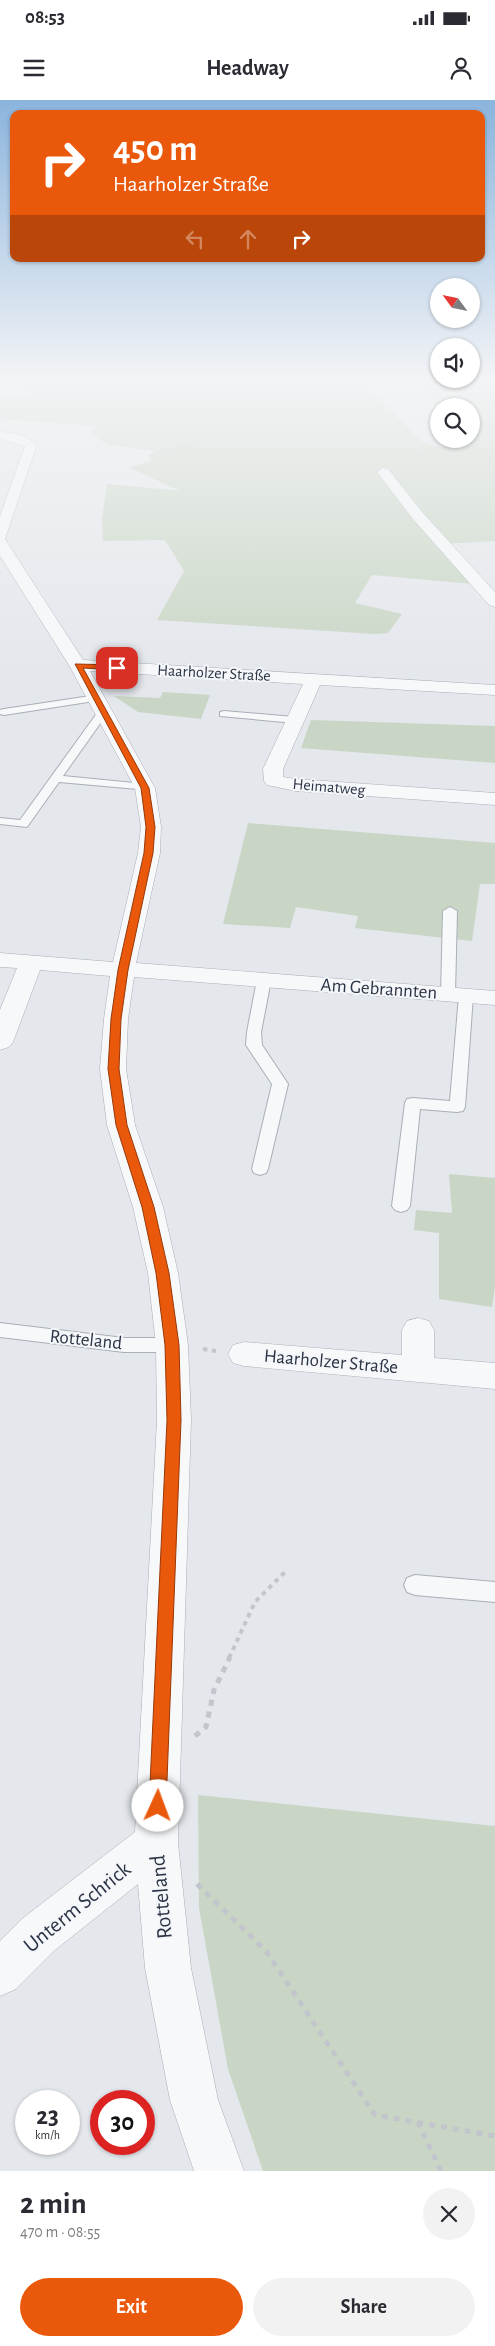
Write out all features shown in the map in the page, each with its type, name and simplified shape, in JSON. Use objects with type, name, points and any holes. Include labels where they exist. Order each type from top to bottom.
[{"type":"street","points":[[0,536],[21,477]]},
{"type":"street","points":[[387,477],[418,516],[495,602]]},
{"type":"street","points":[[0,542],[8,559],[78,666]]},
{"type":"street","name":"Haarholzer Straße","points":[[78,666],[495,690]]},
{"type":"street","name":"Rotteland","points":[[78,666],[145,788],[151,827],[149,853],[123,970],[116,1019],[113,1069],[121,1125],[148,1207],[163,1273],[172,1345],[174,1420],[156,1843],[168,1968],[194,2100],[219,2171]]},
{"type":"street","name":"Heimatweg","points":[[314,679],[274,769],[274,781],[296,786],[495,799]]},
{"type":"street","name":"Am Gebrannten","points":[[0,960],[495,998]]},
{"type":"street","points":[[0,1042],[31,962]]},
{"type":"street","name":"Haarholzer Straße","points":[[418,1330],[418,1369]]},
{"type":"street","name":"Haarholzer Straße","points":[[244,1354],[495,1376]]},
{"type":"street","name":"Unterm Schrick","points":[[0,1972],[38,1934],[156,1843]]},
{"type":"lane","points":[[4,712],[100,704]]},
{"type":"lane","points":[[4,822],[23,824],[100,704]]},
{"type":"lane","points":[[224,714],[295,720]]},
{"type":"lane","points":[[60,779],[145,788]]},
{"type":"lane","points":[[401,1206],[413,1102],[458,1107],[457,995],[450,911]]},
{"type":"lane","points":[[260,1169],[280,1084],[254,1045],[254,1032],[264,980]]},
{"type":"lane","name":"Rotteland","points":[[0,1330],[124,1344],[172,1345]]},
{"type":"lane","points":[[415,1585],[495,1592]]},
{"type":"path","points":[[172,1345],[244,1354]]},
{"type":"path","points":[[206,1727],[214,1690],[255,1602],[287,1570]]},
{"type":"path","points":[[156,1843],[266,1951],[375,2115],[495,2136]]},
{"type":"path","points":[[418,2122],[441,2171]]},
{"type":"green space","points":[[149,477],[495,477],[495,541],[439,544],[474,584],[372,575],[355,603],[402,614],[388,633],[375,634],[157,620],[184,571],[165,540],[103,541],[102,519],[107,484],[181,491]]},
{"type":"green space","points":[[163,692],[210,695],[201,719],[138,712],[114,696],[160,698]]},
{"type":"green space","points":[[311,720],[495,726],[495,763],[301,748]]},
{"type":"green space","points":[[248,823],[495,843],[495,884],[480,884],[472,941],[355,928],[358,916],[296,907],[290,928],[223,924]]},
{"type":"green space","points":[[449,1174],[495,1178],[495,1287],[492,1307],[439,1299],[439,1233],[414,1230],[416,1210],[452,1213]]},
{"type":"green space","points":[[198,1795],[495,1826],[495,2171],[263,2171],[228,2069],[199,1908]]},
{"type":"route","points":[[117,668],[78,666],[145,788],[151,827],[149,853],[123,970],[116,1019],[113,1069],[121,1125],[148,1207],[163,1273],[172,1345],[174,1420],[158,1806]]}]
